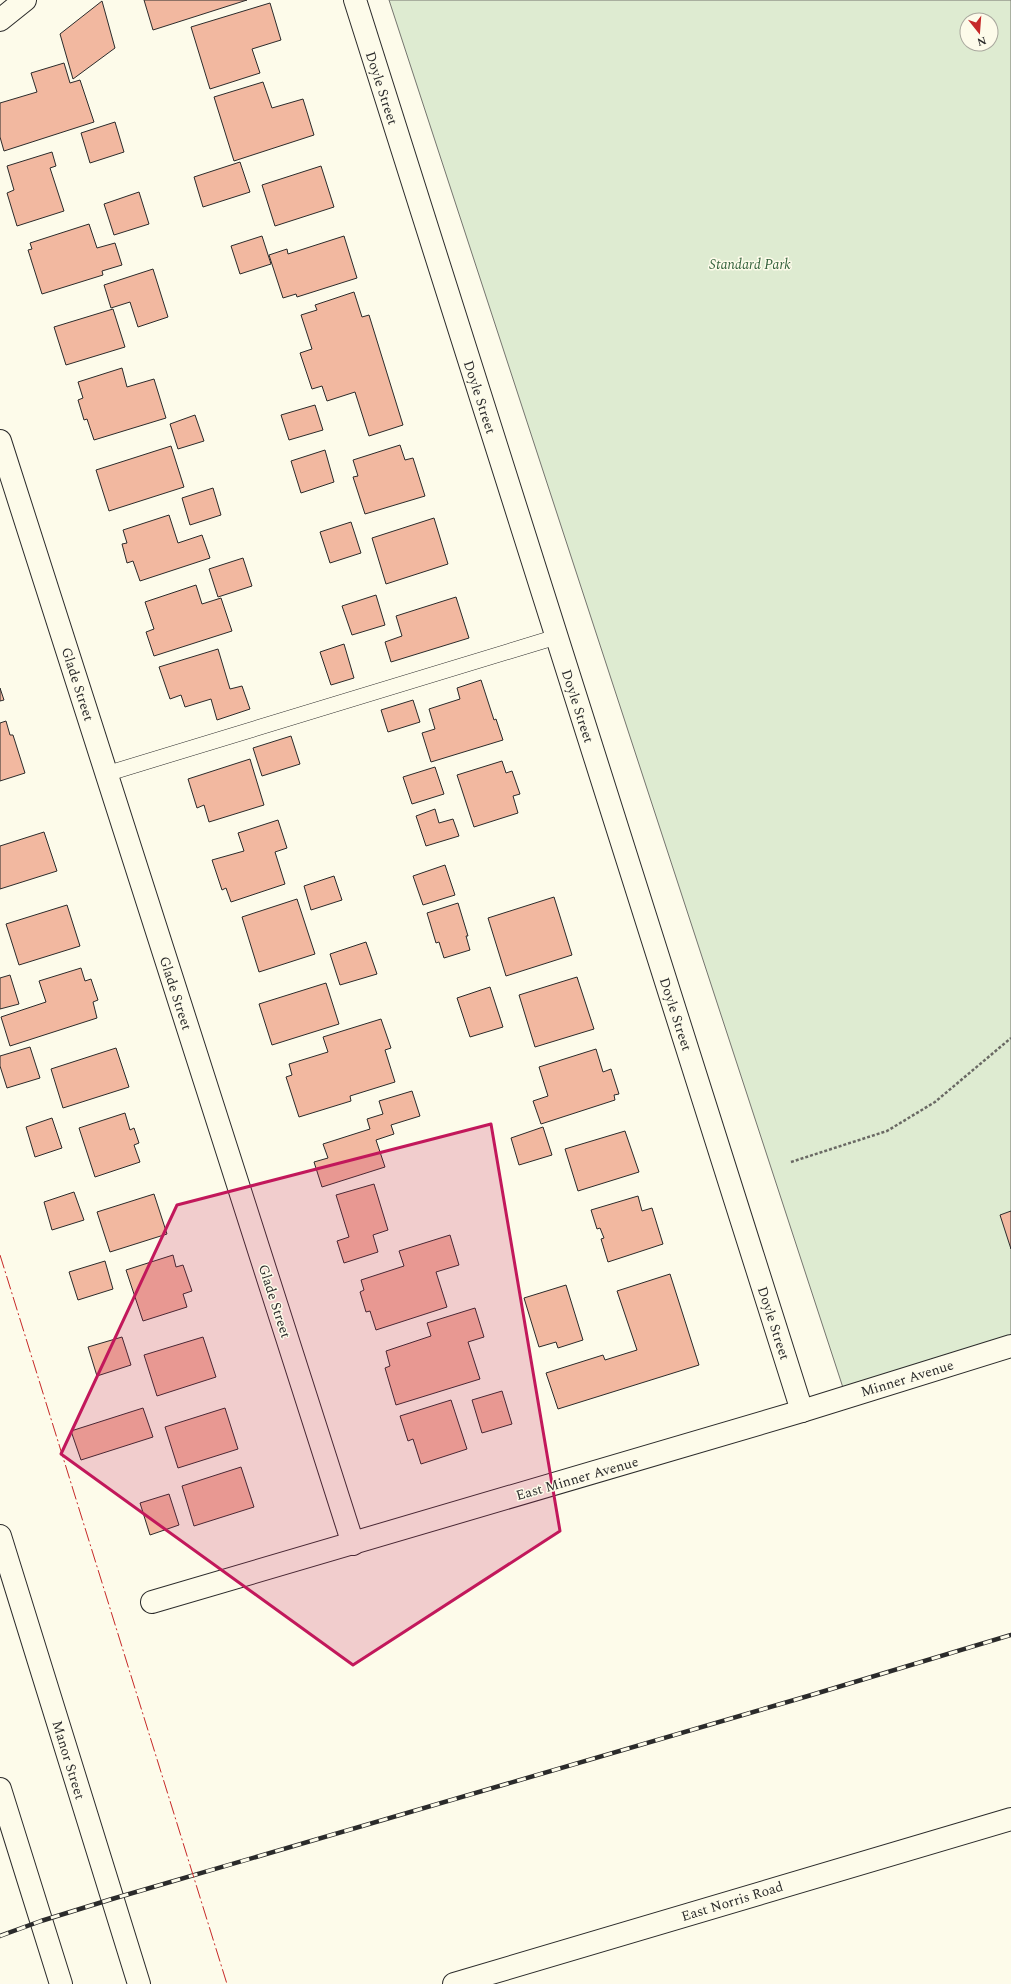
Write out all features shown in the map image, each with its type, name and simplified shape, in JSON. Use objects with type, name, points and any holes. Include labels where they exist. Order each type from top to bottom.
[{"type":"street","points":[[0,20],[25,0]]},
{"type":"street","name":"Doyle Street","points":[[355,0],[802,1411]]},
{"type":"street","name":"Glade Street","points":[[0,441],[353,1544]]},
{"type":"street","name":"Minner Avenue","points":[[802,1411],[1011,1346]]},
{"type":"street","name":"East Minner Avenue","points":[[152,1602],[802,1411]]},
{"type":"street","name":"Manor Street","points":[[0,1536],[139,1984]]},
{"type":"street","points":[[0,1789],[61,1984]]},
{"type":"street","name":"East Norris Road","points":[[454,1984],[1011,1818]]},
{"type":"lane","points":[[106,774],[556,637]]},
{"type":"path","points":[[791,1162],[887,1131],[935,1102],[1011,1038]]},
{"type":"highlighted area","points":[[491,1124],[560,1531],[353,1665],[61,1454],[177,1205]]},
{"type":"green space","name":"Standard Park","points":[[389,0],[1011,0],[1011,1348],[848,1403]]},
{"type":"building","points":[[144,0],[247,0],[153,30]]},
{"type":"building","points":[[102,1],[115,48],[73,79],[60,34]]},
{"type":"building","points":[[270,3],[281,40],[252,49],[260,73],[210,89],[191,27]]},
{"type":"building","points":[[64,63],[70,83],[80,80],[94,122],[4,151],[0,137],[0,103],[37,92],[31,73]]},
{"type":"building","points":[[263,82],[272,108],[303,99],[314,135],[234,161],[214,97]]},
{"type":"building","points":[[115,122],[124,152],[90,163],[81,133]]},
{"type":"building","points":[[52,152],[56,166],[50,168],[64,211],[17,226],[7,193],[14,190],[7,166]]},
{"type":"building","points":[[240,162],[250,192],[203,207],[194,177]]},
{"type":"building","points":[[321,166],[334,207],[275,226],[262,185]]},
{"type":"building","points":[[139,192],[149,224],[114,235],[104,204]]},
{"type":"building","points":[[89,224],[97,248],[115,243],[122,265],[102,271],[103,275],[42,294],[28,250],[32,249],[30,243]]},
{"type":"building","points":[[262,236],[271,264],[240,274],[231,246]]},
{"type":"building","points":[[344,236],[357,278],[297,297],[296,294],[283,298],[269,255],[287,249],[288,254]]},
{"type":"building","points":[[153,269],[168,317],[138,327],[130,302],[111,308],[104,285]]},
{"type":"building","points":[[354,292],[362,317],[369,315],[403,425],[369,436],[355,392],[327,401],[322,386],[312,389],[300,353],[312,349],[301,315],[317,310],[315,305]]},
{"type":"building","points":[[113,309],[125,347],[66,365],[54,327]]},
{"type":"building","points":[[122,368],[127,387],[154,379],[166,418],[94,440],[87,419],[84,420],[78,400],[83,398],[78,382]]},
{"type":"building","points":[[315,405],[323,430],[289,440],[281,415]]},
{"type":"building","points":[[195,415],[204,441],[178,449],[170,424]]},
{"type":"building","points":[[400,445],[405,460],[413,458],[425,496],[365,514],[353,477],[358,476],[353,460]]},
{"type":"building","points":[[171,446],[184,487],[109,511],[96,470]]},
{"type":"building","points":[[325,450],[334,482],[301,493],[291,461]]},
{"type":"building","points":[[213,488],[221,515],[190,525],[182,498]]},
{"type":"building","points":[[169,515],[178,543],[202,535],[210,558],[140,581],[133,561],[127,563],[122,544],[127,543],[123,530]]},
{"type":"building","points":[[434,518],[448,564],[386,584],[372,538]]},
{"type":"building","points":[[351,522],[361,553],[330,563],[320,532]]},
{"type":"building","points":[[243,558],[252,586],[218,597],[209,569]]},
{"type":"building","points":[[196,585],[202,604],[221,598],[232,631],[154,656],[146,632],[154,629],[145,602]]},
{"type":"building","points":[[376,595],[385,625],[352,635],[342,606]]},
{"type":"building","points":[[456,597],[469,638],[391,662],[385,642],[402,636],[396,616]]},
{"type":"building","points":[[344,644],[354,678],[331,685],[320,652]]},
{"type":"building","points":[[218,649],[230,689],[242,686],[250,709],[217,720],[211,699],[185,707],[181,695],[170,699],[159,667]]},
{"type":"building","points":[[481,680],[494,720],[496,719],[503,740],[431,762],[422,733],[435,729],[429,709],[460,699],[457,688]]},
{"type":"building","points":[[0,688],[4,700],[0,701]]},
{"type":"building","points":[[413,700],[420,722],[388,732],[381,710]]},
{"type":"building","points":[[6,721],[10,735],[13,735],[25,773],[0,781],[0,723]]},
{"type":"building","points":[[291,736],[300,764],[262,776],[253,748]]},
{"type":"building","points":[[250,759],[264,805],[209,822],[204,805],[197,808],[188,779]]},
{"type":"building","points":[[502,761],[506,773],[512,771],[520,794],[513,796],[518,813],[474,827],[457,775]]},
{"type":"building","points":[[435,767],[444,794],[412,804],[403,777]]},
{"type":"building","points":[[435,809],[439,823],[453,819],[459,836],[426,846],[416,816]]},
{"type":"building","points":[[278,820],[287,848],[275,852],[285,884],[231,902],[226,888],[222,890],[212,860],[244,851],[238,833]]},
{"type":"building","points":[[44,832],[57,871],[0,889],[0,846]]},
{"type":"building","points":[[445,865],[455,895],[423,905],[413,876]]},
{"type":"building","points":[[334,876],[342,900],[311,910],[304,886]]},
{"type":"building","points":[[554,897],[572,955],[506,976],[488,918]]},
{"type":"building","points":[[297,899],[315,954],[259,972],[242,917]]},
{"type":"building","points":[[458,903],[468,936],[466,936],[470,950],[444,958],[439,942],[436,943],[427,913]]},
{"type":"building","points":[[67,905],[80,946],[19,965],[6,924]]},
{"type":"building","points":[[366,942],[377,974],[340,985],[330,954]]},
{"type":"building","points":[[81,968],[85,981],[91,979],[98,1000],[93,1002],[97,1018],[10,1046],[1,1017],[46,1002],[39,981]]},
{"type":"building","points":[[10,975],[19,1004],[0,1009],[0,978]]},
{"type":"building","points":[[577,977],[594,1029],[535,1047],[519,995]]},
{"type":"building","points":[[326,983],[339,1024],[272,1045],[259,1004]]},
{"type":"building","points":[[490,987],[503,1027],[470,1037],[457,998]]},
{"type":"building","points":[[381,1019],[391,1048],[385,1050],[395,1082],[350,1096],[351,1101],[299,1117],[286,1077],[292,1075],[289,1064],[328,1052],[323,1037]]},
{"type":"building","points":[[30,1047],[40,1078],[7,1088],[0,1066],[0,1056]]},
{"type":"building","points":[[116,1048],[129,1087],[63,1108],[51,1069]]},
{"type":"building","points":[[596,1049],[603,1072],[611,1069],[619,1094],[614,1095],[615,1100],[541,1124],[533,1101],[548,1096],[539,1067]]},
{"type":"building","points":[[412,1091],[420,1116],[391,1125],[394,1134],[376,1140],[385,1167],[322,1187],[314,1162],[328,1158],[323,1144],[370,1129],[367,1119],[383,1114],[379,1101]]},
{"type":"building","points":[[125,1113],[130,1130],[134,1128],[139,1143],[134,1145],[140,1162],[95,1177],[79,1128]]},
{"type":"building","points":[[52,1118],[62,1148],[35,1157],[26,1127]]},
{"type":"building","points":[[543,1127],[552,1155],[519,1165],[511,1138]]},
{"type":"building","points":[[625,1131],[639,1172],[578,1191],[565,1149]]},
{"type":"building","points":[[374,1184],[388,1230],[373,1235],[378,1252],[344,1263],[337,1241],[349,1237],[336,1195]]},
{"type":"building","points":[[74,1192],[84,1220],[52,1230],[44,1202]]},
{"type":"building","points":[[154,1194],[167,1234],[110,1252],[97,1212]]},
{"type":"building","points":[[638,1196],[642,1211],[652,1208],[663,1244],[608,1262],[601,1239],[604,1238],[600,1228],[597,1229],[591,1210]]},
{"type":"building","points":[[1011,1211],[1011,1249],[1000,1215]]},
{"type":"building","points":[[450,1235],[459,1265],[436,1272],[447,1307],[376,1330],[370,1311],[366,1312],[360,1292],[364,1290],[361,1280],[404,1266],[399,1251]]},
{"type":"building","points":[[173,1255],[176,1267],[183,1265],[192,1291],[183,1294],[187,1307],[143,1321],[126,1270]]},
{"type":"building","points":[[105,1261],[113,1289],[78,1300],[69,1272]]},
{"type":"building","points":[[670,1274],[699,1365],[558,1409],[546,1373],[603,1355],[605,1360],[637,1350],[617,1291]]},
{"type":"building","points":[[566,1285],[583,1340],[558,1348],[556,1342],[539,1347],[524,1298]]},
{"type":"building","points":[[475,1308],[484,1337],[468,1342],[480,1379],[396,1405],[385,1368],[390,1366],[386,1351],[431,1336],[427,1323]]},
{"type":"building","points":[[122,1337],[131,1365],[97,1376],[88,1347]]},
{"type":"building","points":[[203,1337],[216,1377],[157,1396],[144,1355]]},
{"type":"building","points":[[502,1391],[512,1424],[482,1433],[472,1400]]},
{"type":"building","points":[[451,1400],[467,1449],[421,1464],[413,1439],[408,1441],[400,1416]]},
{"type":"building","points":[[143,1408],[153,1437],[81,1460],[71,1431]]},
{"type":"building","points":[[225,1408],[238,1449],[178,1468],[165,1427]]},
{"type":"building","points":[[241,1467],[254,1507],[194,1526],[182,1486]]},
{"type":"building","points":[[169,1494],[179,1525],[150,1535],[140,1503]]},
{"type":"railway","points":[[0,1936],[41,1921],[112,1899],[808,1696],[1011,1635]]},
{"type":"power","points":[[0,1255],[227,1984]]}]
